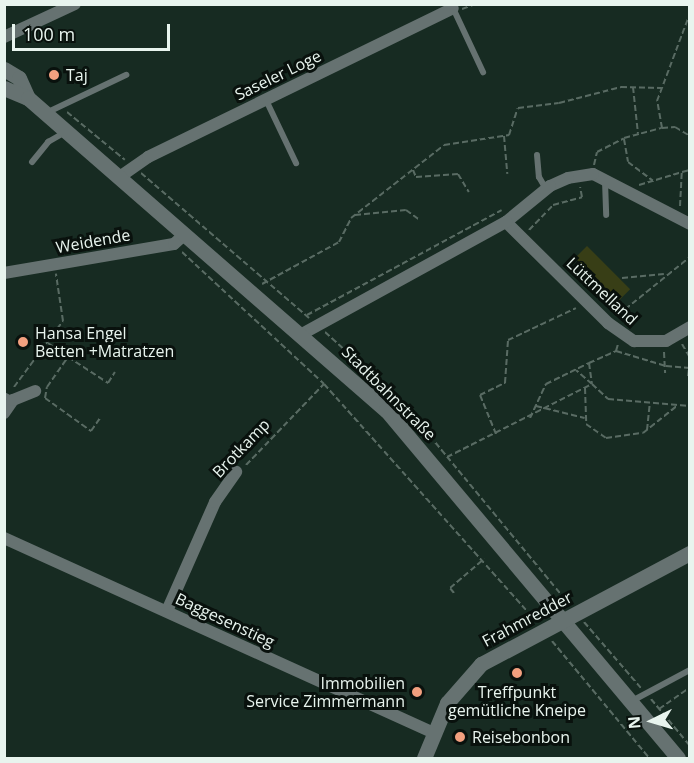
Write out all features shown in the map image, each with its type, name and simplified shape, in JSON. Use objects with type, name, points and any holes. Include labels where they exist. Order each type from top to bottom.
[{"type":"street","points":[[4,37],[75,4]]},
{"type":"street","name":"Saseler Loge","points":[[121,176],[148,157],[453,8]]},
{"type":"street","name":"Stadtbahnstraße","points":[[4,69],[19,78],[28,98]]},
{"type":"street","name":"Stadtbahnstraße","points":[[4,88],[28,98],[121,176],[179,240],[252,290],[386,410],[434,464],[678,759]]},
{"type":"street","points":[[302,334],[506,222],[546,189],[578,175],[606,178],[690,224]]},
{"type":"street","name":"Lüttmelland","points":[[506,222],[621,334],[634,341],[659,342]]},
{"type":"street","name":"Weidende","points":[[4,273],[179,240]]},
{"type":"street","points":[[659,342],[690,327]]},
{"type":"street","points":[[4,414],[8,397],[40,394]]},
{"type":"street","name":"Brotkamp","points":[[167,611],[215,502],[236,472]]},
{"type":"street","name":"Baggesenstieg","points":[[4,538],[432,732]]},
{"type":"street","name":"Frahmredder","points":[[424,759],[432,732],[447,703],[470,674],[543,629],[690,553]]},
{"type":"lane","points":[[453,8],[483,72]]},
{"type":"lane","points":[[46,113],[126,75]]},
{"type":"lane","points":[[266,100],[296,163]]},
{"type":"lane","points":[[32,162],[48,142],[67,131]]},
{"type":"lane","points":[[537,154],[539,177],[546,189]]},
{"type":"lane","points":[[606,178],[606,214]]},
{"type":"lane","points":[[630,702],[690,670]]},
{"type":"path","points":[[662,128],[657,101],[690,13]]},
{"type":"path","points":[[252,290],[339,242],[355,215],[452,141],[509,135],[518,108],[633,86],[662,88]]},
{"type":"path","points":[[633,86],[638,134]]},
{"type":"path","points":[[597,152],[624,138],[662,128],[675,127],[690,136]]},
{"type":"path","points":[[504,135],[507,174]]},
{"type":"path","points":[[624,138],[628,162],[653,181]]},
{"type":"path","points":[[413,170],[416,177],[458,174],[470,192]]},
{"type":"path","points":[[629,190],[690,170]]},
{"type":"path","points":[[677,217],[682,201],[682,172]]},
{"type":"path","points":[[523,237],[553,205],[582,197],[578,175]]},
{"type":"path","points":[[306,315],[510,206],[525,206]]},
{"type":"path","points":[[355,215],[406,210],[420,220]]},
{"type":"path","points":[[179,240],[324,384],[484,559],[649,759]]},
{"type":"path","points":[[608,323],[690,257]]},
{"type":"path","points":[[8,397],[63,321],[55,264]]},
{"type":"path","points":[[622,278],[667,274]]},
{"type":"path","points":[[496,434],[480,395],[505,383],[508,340],[588,302]]},
{"type":"path","points":[[616,351],[621,334]]},
{"type":"path","points":[[677,334],[690,359],[687,376]]},
{"type":"path","points":[[47,342],[108,383],[115,372]]},
{"type":"path","points":[[659,342],[666,366],[665,373]]},
{"type":"path","points":[[530,418],[546,384],[616,351],[666,366],[689,368]]},
{"type":"path","points":[[68,357],[40,394],[91,431],[100,418]]},
{"type":"path","points":[[589,363],[592,384]]},
{"type":"path","points":[[575,370],[608,399],[690,406]]},
{"type":"path","name":"Brotkamp","points":[[236,472],[256,457],[324,384]]},
{"type":"path","points":[[434,464],[530,418],[592,384]]},
{"type":"path","points":[[585,388],[586,424],[606,438],[632,438],[647,430],[679,404]]},
{"type":"path","points":[[647,430],[650,403]]},
{"type":"path","points":[[536,406],[586,418]]},
{"type":"path","points":[[454,593],[450,588],[484,559]]},
{"type":"path","points":[[469,572],[473,577]]},
{"type":"path","points":[[457,582],[461,587]]},
{"type":"path","points":[[659,709],[690,687]]},
{"type":"green space","points":[[587,246],[630,289],[618,301],[575,258]]},
{"type":"place","name":"Taj","points":[[54,75]]},
{"type":"place","name":"Hansa Engel Betten +Matratzen","points":[[23,342]]},
{"type":"place","name":"Treffpunkt gemütliche Kneipe","points":[[517,673]]},
{"type":"place","name":"Immobilien Service Zimmermann","points":[[417,692]]},
{"type":"place","name":"Reisebonbon","points":[[460,737]]}]
